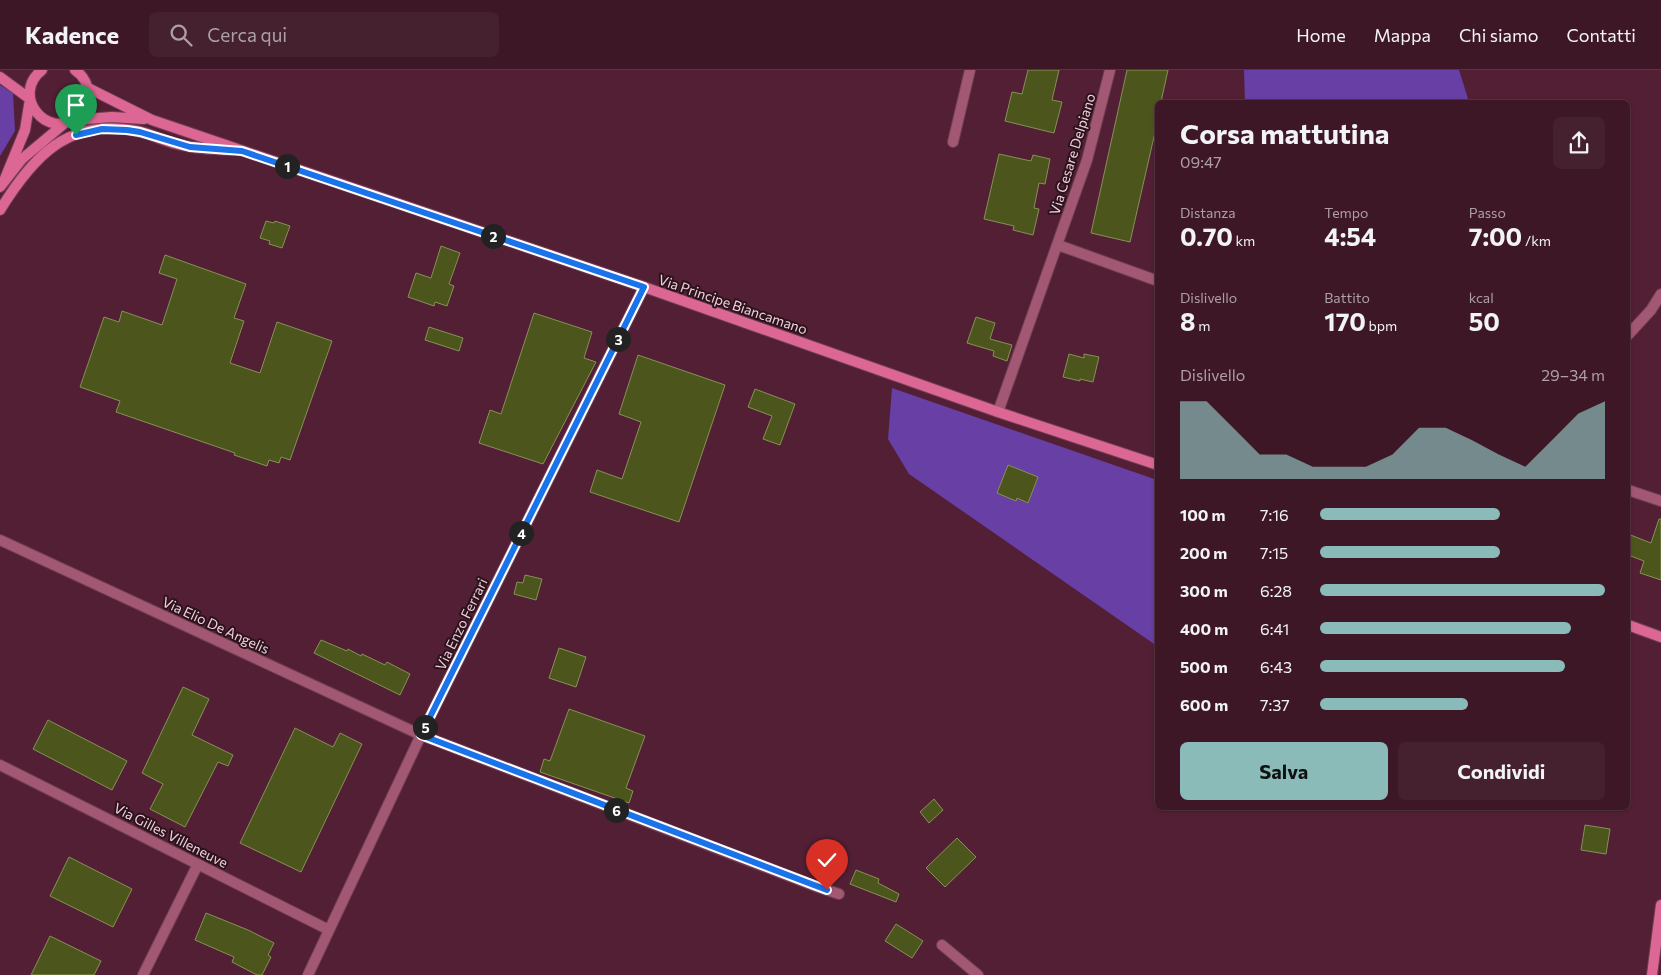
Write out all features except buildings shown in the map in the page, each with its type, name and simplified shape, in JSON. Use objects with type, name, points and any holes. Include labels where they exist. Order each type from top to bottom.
[{"type":"street","points":[[2,184],[25,130],[32,83],[37,74],[42,70]]},
{"type":"street","points":[[2,184],[22,159],[80,114],[87,104],[86,79],[75,70]]},
{"type":"street","points":[[954,142],[970,70]]},
{"type":"street","name":"Via Cesare Delpiano","points":[[998,412],[1087,160],[1110,70]]},
{"type":"street","points":[[0,77],[30,99],[33,108],[46,121],[55,123],[69,121]]},
{"type":"street","name":"Via Principe Biancamano","points":[[86,79],[152,120],[644,287],[998,412],[1155,464]]},
{"type":"street","name":"Via Principe Biancamano","points":[[69,121],[112,116],[152,120]]},
{"type":"street","name":"Via Principe Biancamano","points":[[0,210],[25,172],[40,156],[60,142],[85,132],[102,129],[127,130],[190,147],[242,151]]},
{"type":"street","points":[[1058,245],[1155,280]]},
{"type":"street","name":"Via Enzo Ferrari","points":[[308,975],[421,735],[644,287]]},
{"type":"street","points":[[1630,333],[1651,310],[1661,294]]},
{"type":"street","points":[[1630,491],[1661,501]]},
{"type":"street","name":"Via Elio De Angelis","points":[[0,540],[421,735],[839,894]]},
{"type":"street","points":[[1630,627],[1661,637]]},
{"type":"street","name":"Via Gilles Villeneuve","points":[[0,765],[329,930]]},
{"type":"street","points":[[143,975],[198,864]]},
{"type":"street","points":[[1652,975],[1661,905]]},
{"type":"street","points":[[942,945],[978,975]]},
{"type":"shaded area","points":[[1244,70],[1459,70],[1468,100],[1245,100]]},
{"type":"shaded area","points":[[0,85],[13,93],[15,131],[0,156]]},
{"type":"shaded area","points":[[892,388],[1155,479],[1155,645],[909,474],[888,439]]},
{"type":"route","points":[[76,135],[112,128],[140,132],[190,147],[242,151],[644,287],[421,735],[827,890]]}]
